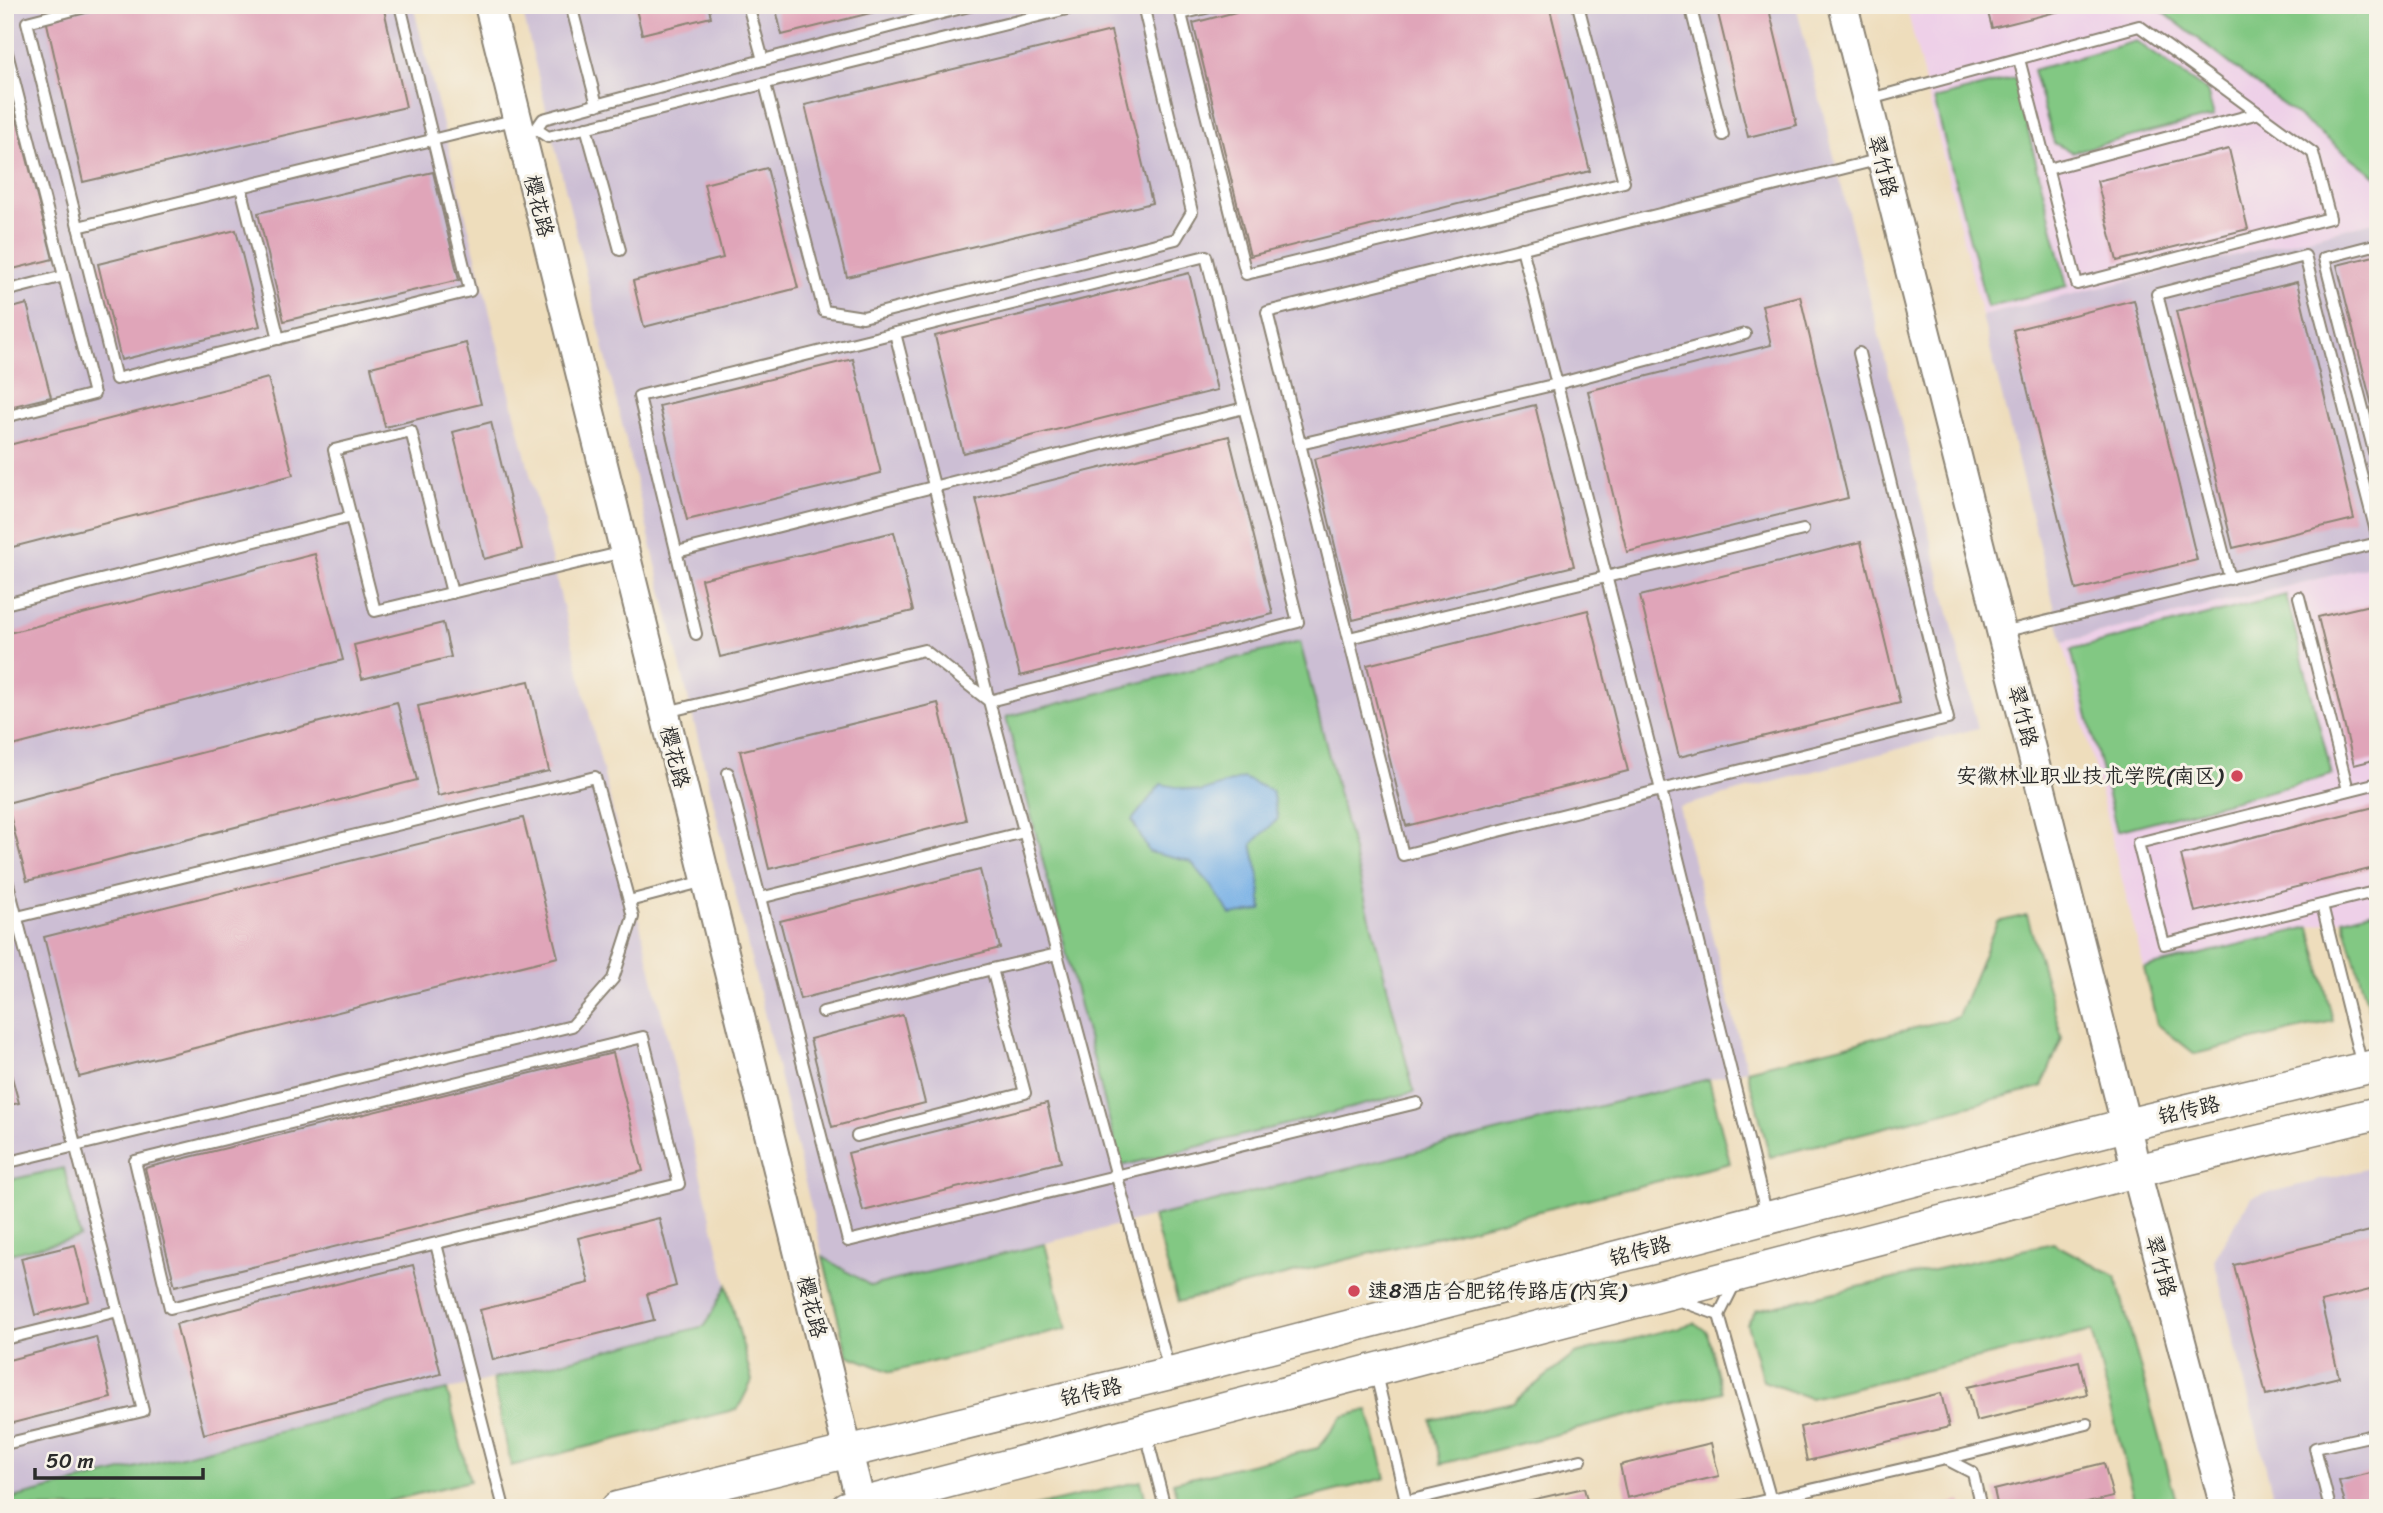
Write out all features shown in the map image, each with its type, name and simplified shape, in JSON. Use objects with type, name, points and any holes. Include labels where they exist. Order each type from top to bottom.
[{"type":"main road","name":"铭传路","points":[[617,1508],[1170,1373],[2126,1125],[2370,1067]]},
{"type":"main road","points":[[856,1507],[2136,1171],[2378,1113]]},
{"type":"street","name":"樱花路","points":[[489,5],[525,127],[624,552],[848,1450],[856,1507]]},
{"type":"street","name":"翠竹路","points":[[1843,5],[2136,1171],[2225,1508]]},
{"type":"lane","points":[[93,5],[27,22],[116,379],[470,291],[400,5]]},
{"type":"lane","points":[[571,5],[597,104]]},
{"type":"lane","points":[[748,5],[763,60]]},
{"type":"lane","points":[[78,227],[433,140],[525,127],[543,119],[597,104],[973,5]]},
{"type":"lane","points":[[525,127],[548,137],[1083,5]]},
{"type":"lane","points":[[765,84],[824,310],[863,317],[1176,239],[1192,212],[1143,5]]},
{"type":"lane","points":[[1218,5],[1181,15],[1245,274],[1624,181],[1578,7],[1593,5]]},
{"type":"lane","points":[[1690,5],[1723,135]]},
{"type":"lane","points":[[1867,100],[2139,26],[2313,153],[2330,218],[2077,284],[2019,59]]},
{"type":"lane","points":[[5,45],[94,394],[5,417]]},
{"type":"lane","points":[[2048,169],[2259,113]]},
{"type":"lane","points":[[586,128],[620,250]]},
{"type":"lane","points":[[1859,352],[1948,719],[1403,855],[1267,312],[1881,159]]},
{"type":"lane","points":[[241,187],[279,339]]},
{"type":"lane","points":[[2378,244],[2324,258],[2378,467]]},
{"type":"lane","points":[[1522,248],[1768,1218]]},
{"type":"lane","points":[[696,634],[639,396],[1206,256],[1298,622],[989,701]]},
{"type":"lane","points":[[2002,632],[2230,579],[2378,541],[2305,256],[2157,294],[2230,579]]},
{"type":"lane","points":[[5,291],[64,276]]},
{"type":"lane","points":[[895,334],[989,701],[1170,1373]]},
{"type":"lane","points":[[1300,444],[1557,384],[1745,334]]},
{"type":"lane","points":[[677,552],[1244,408]]},
{"type":"lane","points":[[452,593],[411,431],[334,450],[375,611],[452,593],[624,552]]},
{"type":"lane","points":[[5,604],[351,517]]},
{"type":"lane","points":[[1349,638],[1802,530]]},
{"type":"lane","points":[[2299,597],[2348,790]]},
{"type":"lane","points":[[664,713],[924,650],[989,701]]},
{"type":"lane","points":[[728,773],[848,1241],[1417,1103]]},
{"type":"lane","points":[[5,920],[595,777],[633,917],[613,979],[572,1026],[5,1163]]},
{"type":"lane","points":[[2378,783],[2138,843],[2164,944],[2378,891]]},
{"type":"lane","points":[[760,898],[1024,832]]},
{"type":"lane","points":[[5,872],[143,1411],[5,1444]]},
{"type":"lane","points":[[629,901],[706,880]]},
{"type":"lane","points":[[2322,905],[2370,1067]]},
{"type":"lane","points":[[823,1012],[1057,954]]},
{"type":"lane","points":[[857,1136],[1026,1093],[992,969]]},
{"type":"lane","points":[[643,1037],[679,1184],[436,1244],[170,1308],[135,1161],[643,1037]]},
{"type":"lane","points":[[436,1244],[505,1508]]},
{"type":"lane","points":[[1740,1274],[1718,1315],[1771,1503]]},
{"type":"lane","points":[[1662,1295],[1718,1315]]},
{"type":"lane","points":[[5,1339],[118,1311]]},
{"type":"lane","points":[[1375,1370],[1406,1504]]},
{"type":"lane","points":[[1732,1508],[1771,1503],[2087,1424]]},
{"type":"lane","points":[[1145,1430],[1165,1508]]},
{"type":"lane","points":[[2330,1508],[2315,1448],[2378,1434]]},
{"type":"lane","points":[[1946,1459],[1973,1473],[1981,1508]]},
{"type":"lane","points":[[1378,1508],[1406,1504],[1581,1460]]},
{"type":"shaded area","points":[[5,5],[413,5],[571,638],[727,1285],[705,1326],[5,1500]]},
{"type":"shaded area","points":[[521,5],[1796,5],[1978,728],[1679,807],[1747,1070],[871,1286],[823,1257]]},
{"type":"shaded area","points":[[1906,5],[2154,5],[2378,178],[2378,221],[1982,316]]},
{"type":"shaded area","points":[[2378,221],[2378,564],[2063,642],[1982,316]]},
{"type":"shaded area","name":"安徽林业职业技术学院(南区)","points":[[2378,564],[2378,910],[2144,968],[2063,642]]},
{"type":"shaded area","points":[[2378,1166],[2378,1508],[2276,1508],[2214,1260],[2251,1197]]},
{"type":"green space","points":[[2154,5],[2378,5],[2378,178]]},
{"type":"green space","points":[[2136,41],[2207,91],[2214,116],[2072,152],[2054,143],[2033,70]]},
{"type":"green space","points":[[2015,78],[2067,286],[1987,307],[1934,99]]},
{"type":"green space","points":[[2286,595],[2332,775],[2117,831],[2071,650]]},
{"type":"green space","points":[[1300,642],[1414,1092],[1121,1166],[1006,717]]},
{"type":"green space","points":[[2378,910],[2378,1007],[2369,1010],[2343,919]]},
{"type":"green space","points":[[2027,915],[2062,1038],[2042,1087],[1770,1157],[1747,1070],[1958,1017],[1997,922]]},
{"type":"green space","points":[[2310,927],[2333,1021],[2195,1054],[2157,1024],[2144,968]]},
{"type":"green space","points":[[1709,1079],[1730,1163],[1178,1302],[1153,1217]]},
{"type":"green space","points":[[64,1168],[80,1237],[5,1255],[5,1181]]},
{"type":"green space","points":[[2053,1243],[2116,1277],[2178,1508],[2136,1508],[2092,1331],[1810,1398],[1763,1381],[1747,1324],[1756,1310]]},
{"type":"green space","points":[[1045,1244],[1067,1329],[891,1372],[847,1355],[823,1257],[871,1286]]},
{"type":"green space","points":[[727,1285],[752,1381],[738,1409],[511,1466],[493,1379],[705,1326]]},
{"type":"green space","points":[[1695,1323],[1707,1332],[1722,1392],[1441,1464],[1431,1420],[1513,1402],[1575,1354]]},
{"type":"green space","points":[[447,1390],[470,1481],[361,1508],[5,1508],[5,1500]]},
{"type":"green space","points":[[1368,1410],[1386,1478],[1269,1508],[1179,1508],[1173,1482],[1318,1448],[1342,1417]]},
{"type":"green space","points":[[1141,1481],[1148,1508],[1028,1508]]},
{"type":"water","points":[[1243,778],[1272,791],[1278,819],[1252,844],[1259,876],[1262,910],[1231,915],[1211,885],[1191,862],[1149,852],[1132,820],[1161,784],[1201,792]]},
{"type":"building","points":[[107,5],[383,5],[406,107],[83,182],[46,19]]},
{"type":"building","points":[[635,5],[708,5],[711,17],[642,34]]},
{"type":"building","points":[[775,5],[899,5],[899,6],[782,35]]},
{"type":"building","points":[[1263,5],[1549,5],[1590,171],[1250,256],[1193,23]]},
{"type":"building","points":[[1716,5],[1768,5],[1797,125],[1748,137]]},
{"type":"building","points":[[1986,5],[2080,5],[2080,6],[1992,28]]},
{"type":"building","points":[[1111,31],[1152,203],[847,277],[805,105]]},
{"type":"building","points":[[5,73],[53,259],[5,271]]},
{"type":"building","points":[[2229,149],[2248,229],[2117,261],[2097,181]]},
{"type":"building","points":[[767,168],[798,288],[644,327],[633,281],[723,258],[704,184]]},
{"type":"building","points":[[433,172],[459,280],[284,321],[258,213]]},
{"type":"building","points":[[236,230],[260,326],[121,360],[98,264]]},
{"type":"building","points":[[2378,255],[2378,426],[2377,426],[2337,265]]},
{"type":"building","points":[[1189,273],[1217,390],[963,453],[935,336]]},
{"type":"building","points":[[2297,282],[2354,519],[2233,548],[2176,311]]},
{"type":"building","points":[[1800,296],[1848,498],[1627,552],[1588,391],[1771,345],[1762,305]]},
{"type":"building","points":[[2134,300],[2197,560],[2076,590],[2013,330]]},
{"type":"building","points":[[27,304],[51,397],[5,408],[5,310]]},
{"type":"building","points":[[466,343],[481,404],[385,427],[371,367]]},
{"type":"building","points":[[853,359],[881,473],[687,520],[659,406]]},
{"type":"building","points":[[268,378],[293,475],[5,549],[5,446]]},
{"type":"building","points":[[1535,405],[1574,566],[1353,620],[1314,459]]},
{"type":"building","points":[[491,422],[522,549],[484,559],[453,432]]},
{"type":"building","points":[[1229,436],[1273,614],[1020,676],[976,499]]},
{"type":"building","points":[[894,532],[913,611],[720,657],[701,579]]},
{"type":"building","points":[[1861,542],[1900,703],[1679,757],[1640,596]]},
{"type":"building","points":[[315,554],[343,660],[5,748],[5,634]]},
{"type":"building","points":[[2378,603],[2378,759],[2354,765],[2318,617]]},
{"type":"building","points":[[1588,610],[1628,771],[1406,826],[1367,665]]},
{"type":"building","points":[[443,623],[451,657],[362,679],[354,645]]},
{"type":"building","points":[[529,681],[549,771],[438,796],[418,706]]},
{"type":"building","points":[[397,702],[417,780],[27,881],[7,803]]},
{"type":"building","points":[[938,703],[966,820],[769,869],[740,751]]},
{"type":"building","points":[[2378,806],[2378,867],[2195,912],[2181,855]]},
{"type":"building","points":[[523,818],[558,957],[79,1077],[44,937]]},
{"type":"building","points":[[980,870],[1000,948],[800,999],[780,921]]},
{"type":"building","points":[[903,1015],[925,1103],[832,1127],[810,1039]]},
{"type":"building","points":[[5,1052],[19,1103],[5,1106]]},
{"type":"building","points":[[613,1053],[643,1171],[175,1286],[145,1168]]},
{"type":"building","points":[[1047,1103],[1061,1162],[863,1211],[848,1153]]},
{"type":"building","points":[[659,1218],[676,1286],[647,1294],[654,1320],[493,1360],[480,1310],[589,1283],[578,1238]]},
{"type":"building","points":[[2378,1229],[2378,1288],[2321,1302],[2339,1377],[2266,1395],[2234,1265]]},
{"type":"building","points":[[75,1245],[89,1301],[35,1315],[21,1258]]},
{"type":"building","points":[[413,1265],[441,1374],[204,1434],[176,1324]]},
{"type":"building","points":[[96,1337],[111,1398],[5,1425],[5,1361]]},
{"type":"building","points":[[2079,1361],[2087,1394],[1976,1421],[1968,1387]]},
{"type":"building","points":[[1941,1393],[1949,1427],[1807,1461],[1800,1427]]},
{"type":"building","points":[[1711,1443],[1719,1476],[1627,1498],[1620,1465]]},
{"type":"building","points":[[2104,1463],[2113,1497],[2066,1508],[1998,1508],[1994,1490]]},
{"type":"building","points":[[2378,1471],[2378,1508],[2346,1508],[2339,1481]]},
{"type":"building","points":[[1584,1488],[1589,1508],[1501,1508],[1501,1507]]},
{"type":"building","points":[[1961,1501],[1963,1508],[1936,1508],[1936,1507]]},
{"type":"place","name":"安徽林业职业技术学院(南区)","points":[[2237,776]]},
{"type":"place","name":"速8酒店合肥铭传路店(内宾)","points":[[1354,1291]]}]
